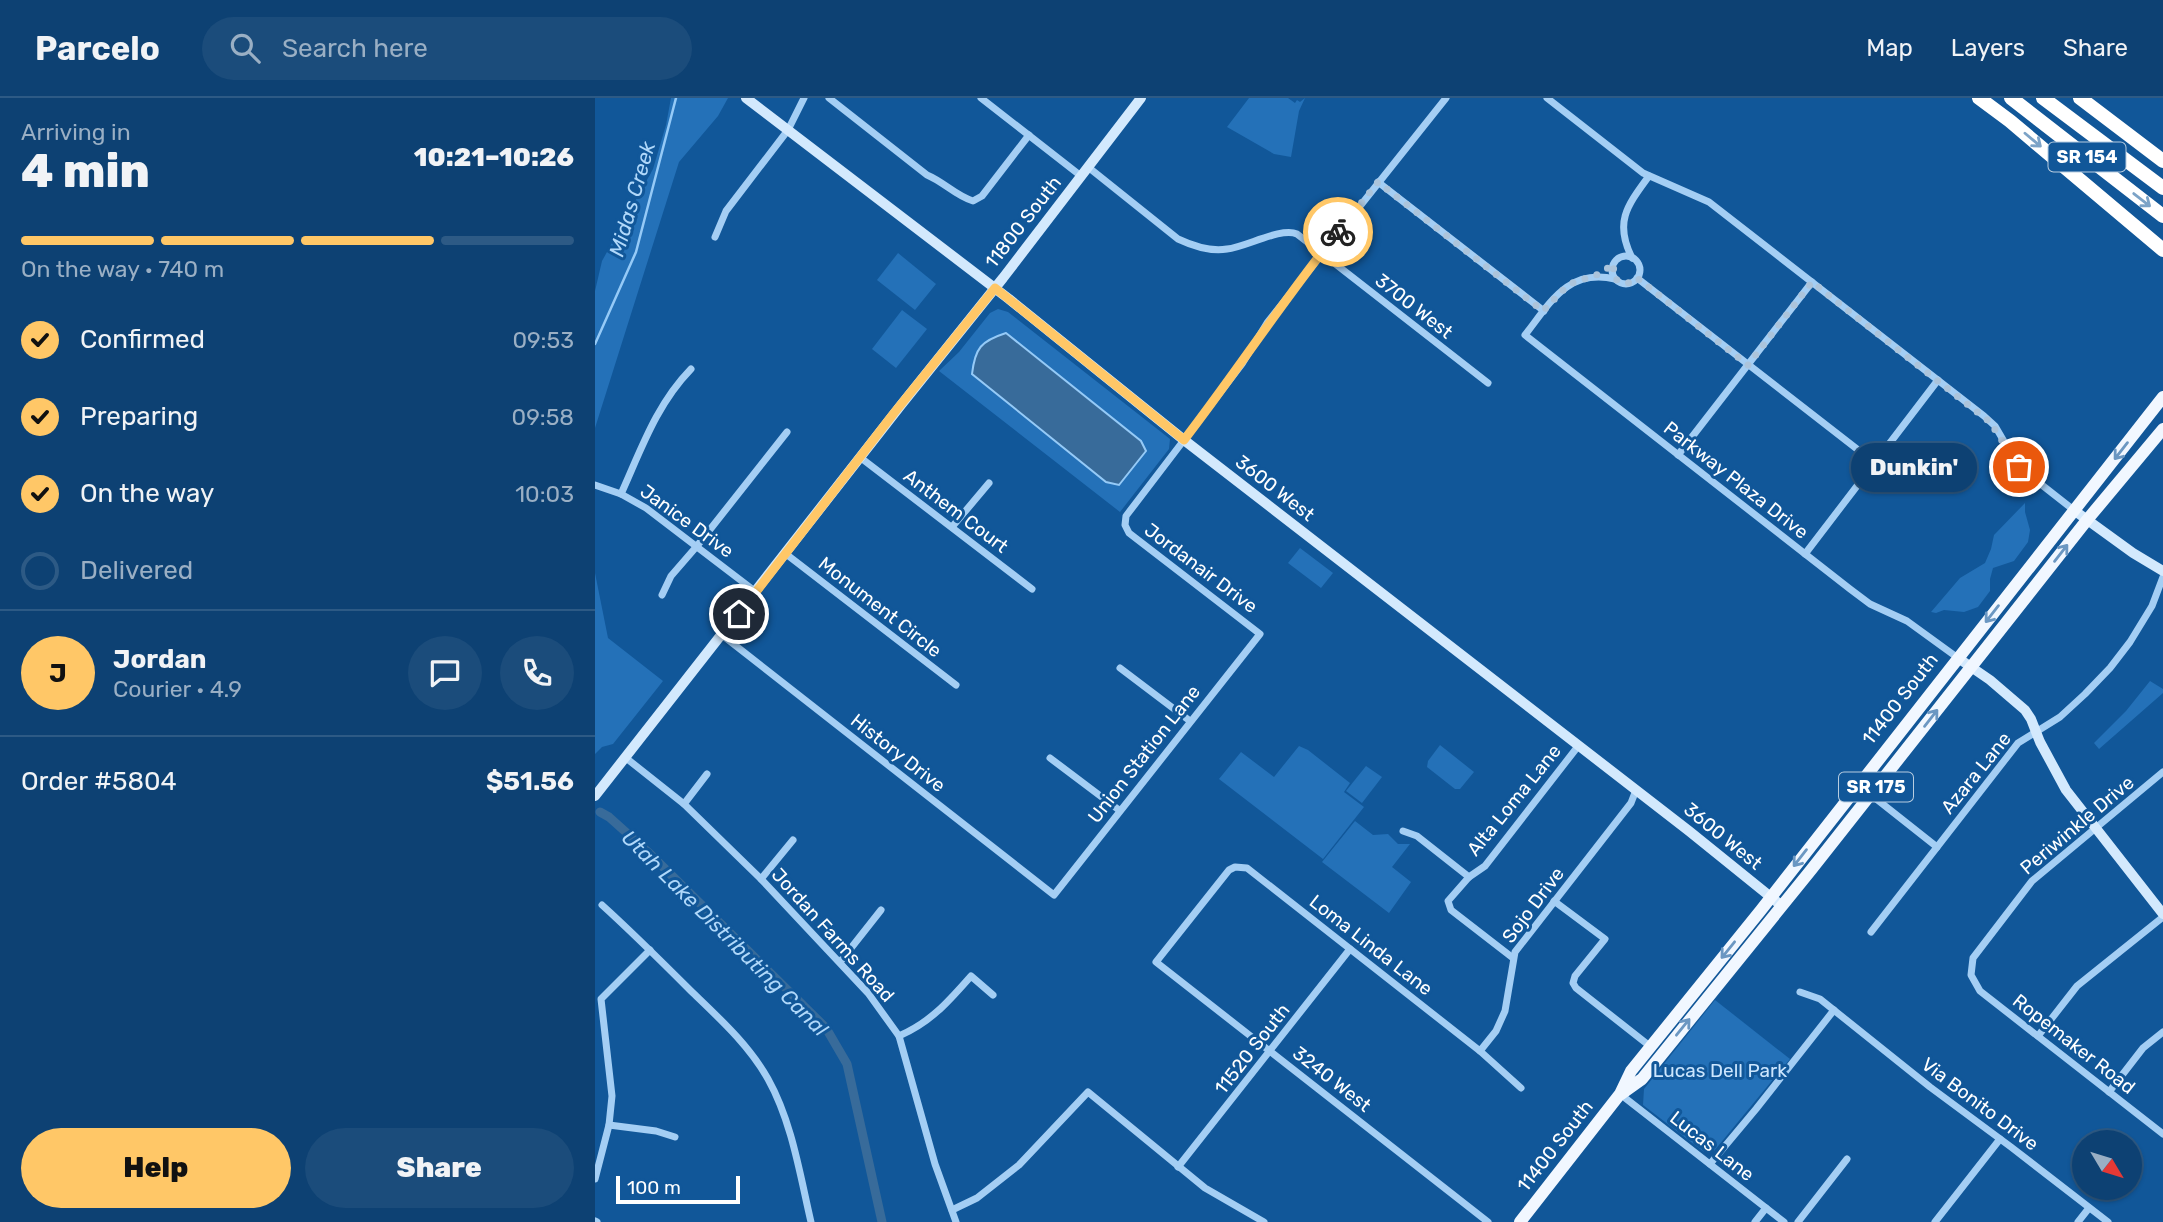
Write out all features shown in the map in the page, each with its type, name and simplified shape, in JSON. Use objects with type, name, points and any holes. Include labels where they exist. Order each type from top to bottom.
[{"type":"highway","points":[[1979,98],[2163,250]]},
{"type":"highway","name":"SR 154","points":[[2011,98],[2163,216]]},
{"type":"highway","name":"SR 154","points":[[2043,98],[2163,188]]},
{"type":"highway","points":[[2080,98],[2163,161]]},
{"type":"main road","name":"3600 West","points":[[746,98],[995,288],[1184,440],[1579,745],[1782,906]]},
{"type":"main road","name":"11800 South","points":[[595,796],[1141,98]]},
{"type":"main road","name":"11400 South","points":[[1520,1222],[1621,1094],[1631,1071],[2163,397]]},
{"type":"main road","name":"11400 South","points":[[1621,1094],[1642,1079],[2087,520],[2163,429]]},
{"type":"main road","points":[[2075,511],[2163,571]]},
{"type":"main road","points":[[1958,658],[2020,705],[2031,719],[2066,790],[2163,915]]},
{"type":"main road","points":[[1870,794],[1867,788],[1900,743],[1901,730]]},
{"type":"main road","points":[[1811,870],[1828,838],[1860,796],[1857,785]]},
{"type":"street","points":[[715,237],[726,211],[787,130],[804,98]]},
{"type":"street","points":[[829,98],[927,175],[973,201],[982,196],[1029,135]]},
{"type":"street","name":"3700 West","points":[[981,98],[1029,135],[1189,244],[1215,250],[1227,249],[1291,232],[1488,383]]},
{"type":"street","points":[[1184,440],[1242,364],[1267,323],[1446,98]]},
{"type":"street","points":[[1547,98],[1649,176],[1696,194],[1709,202],[1938,380],[1990,422],[2019,467],[2075,511]]},
{"type":"street","points":[[1637,278],[1639,267],[1624,240],[1623,222],[1629,204],[1649,176]]},
{"type":"street","points":[[1378,182],[1543,311]]},
{"type":"street","points":[[1615,279],[1612,272],[1624,240]]},
{"type":"street","points":[[1615,262],[1624,257],[1632,258]]},
{"type":"street","name":"Parkway Plaza Drive","points":[[1615,262],[1595,276],[1567,286],[1525,335],[1870,604],[1907,621],[1958,658]]},
{"type":"street","points":[[1595,276],[1626,284],[1637,278]]},
{"type":"street","points":[[1637,278],[1874,463]]},
{"type":"street","points":[[1678,455],[1812,282]]},
{"type":"street","points":[[621,494],[659,409],[691,369]]},
{"type":"street","points":[[1805,554],[1938,380]]},
{"type":"street","points":[[662,595],[671,576],[787,432]]},
{"type":"street","name":"Jordanair Drive","points":[[1184,440],[1126,516],[1125,525],[1129,533],[1260,634]]},
{"type":"street","name":"Anthem Court","points":[[861,458],[1032,589]]},
{"type":"street","points":[[951,527],[989,483]]},
{"type":"street","name":"Janice Drive","points":[[595,485],[621,494],[646,508],[756,592]]},
{"type":"street","name":"Monument Circle","points":[[786,554],[956,685]]},
{"type":"street","name":"Azara Lane","points":[[1871,932],[2014,748],[2036,730],[2060,717],[2110,668],[2145,618],[2163,578]]},
{"type":"street","name":"Union Station Lane","points":[[1054,895],[1260,634]]},
{"type":"street","name":"History Drive","points":[[722,635],[1054,895]]},
{"type":"street","points":[[1120,668],[1190,721]]},
{"type":"street","name":"Alta Loma Lane","points":[[1513,958],[1449,908],[1450,897],[1469,877],[1485,866],[1579,745]]},
{"type":"street","name":"Jordan Farms Road","points":[[626,758],[684,804],[761,879],[868,993],[899,1036],[935,1164],[956,1222]]},
{"type":"street","points":[[1050,758],[1119,810]]},
{"type":"street","name":"Periwinkle Drive","points":[[1971,975],[1974,955],[2032,881],[2163,772]]},
{"type":"street","points":[[684,804],[707,774]]},
{"type":"street","name":"Sojo Drive","points":[[1481,1051],[1496,1031],[1505,1011],[1513,958],[1518,948],[1631,803],[1636,790]]},
{"type":"street","points":[[1870,794],[1937,846]]},
{"type":"street","points":[[1403,831],[1417,836],[1469,877]]},
{"type":"street","points":[[761,879],[793,840]]},
{"type":"street","name":"Loma Linda Lane","points":[[1156,962],[1229,870],[1240,867],[1253,873],[1481,1051],[1521,1088]]},
{"type":"street","points":[[1555,901],[1605,939],[1576,976],[1573,983],[1576,988],[1651,1047]]},
{"type":"street","points":[[602,905],[732,1031],[768,1079],[790,1136],[811,1222]]},
{"type":"street","points":[[840,962],[881,910]]},
{"type":"street","points":[[2038,1036],[2077,986],[2163,915]]},
{"type":"street","points":[[595,1179],[610,1125],[611,1082],[601,999],[650,950]]},
{"type":"street","name":"11520 South","points":[[1178,1167],[1350,950]]},
{"type":"street","name":"3240 West","points":[[1156,962],[1488,1222]]},
{"type":"street","name":"Ropemaker Road","points":[[1971,975],[1980,991],[2163,1134]]},
{"type":"street","points":[[899,1036],[919,1027],[945,1006],[971,976],[993,995]]},
{"type":"street","name":"Via Bonito Drive","points":[[1800,992],[1818,998],[2108,1222]]},
{"type":"street","points":[[1710,1164],[1834,1010]]},
{"type":"street","points":[[2109,1092],[2143,1048],[2163,1032]]},
{"type":"street","points":[[952,1210],[977,1198],[1019,1165],[1088,1092],[1205,1188],[1263,1222]]},
{"type":"street","name":"Lucas Lane","points":[[1621,1094],[1784,1222]]},
{"type":"street","points":[[610,1125],[656,1131],[675,1137]]},
{"type":"street","points":[[1935,1222],[2000,1139]]},
{"type":"street","points":[[1798,1222],[1847,1159]]},
{"type":"street","points":[[1755,1222],[1766,1208]]},
{"type":"street","points":[[2078,1222],[2089,1208]]},
{"type":"green space","points":[[671,98],[728,98],[718,116],[679,162],[595,428],[595,291],[602,261],[653,169]]},
{"type":"green space","points":[[1249,98],[1288,98],[1295,103],[1305,98],[1299,111],[1291,157],[1274,154],[1227,127]]},
{"type":"green space","points":[[898,253],[936,284],[915,310],[877,280]]},
{"type":"green space","points":[[998,309],[1008,312],[1170,439],[1169,449],[1120,512],[939,371],[959,352],[990,313]]},
{"type":"green space","points":[[902,310],[927,329],[896,368],[872,349]]},
{"type":"green space","points":[[2025,503],[2030,530],[2028,542],[2014,561],[1993,568],[1990,591],[1978,607],[1964,612],[1931,612],[1960,578],[1985,563],[1994,535]]},
{"type":"green space","points":[[1300,548],[1333,573],[1321,588],[1288,563]]},
{"type":"green space","points":[[595,573],[608,638],[663,681],[613,744],[602,747],[595,754]]},
{"type":"green space","points":[[2150,681],[2163,689],[2163,693],[2099,749],[2094,743],[2126,711]]},
{"type":"green space","points":[[1440,745],[1474,772],[1460,789],[1455,789],[1427,767],[1428,761]]},
{"type":"green space","points":[[1299,746],[1350,783],[1344,792],[1364,807],[1323,859],[1219,779],[1241,752],[1274,777]]},
{"type":"green space","points":[[1366,766],[1382,777],[1362,803],[1346,791]]},
{"type":"green space","points":[[1355,821],[1373,835],[1388,834],[1398,844],[1410,844],[1392,867],[1411,882],[1389,913],[1322,862]]},
{"type":"green space","name":"Lucas Dell Park","points":[[1715,1000],[1790,1059],[1714,1151],[1704,1152],[1643,1105],[1644,1089]]},
{"type":"shaded area","points":[[1006,333],[1141,441],[1146,451],[1119,485],[1106,482],[972,374],[977,352],[981,347]]},
{"type":"waterway","name":"Midas Creek","points":[[595,344],[636,252],[676,98]]},
{"type":"waterway","name":"Utah Lake Distributing Canal","points":[[600,812],[648,852],[826,1028],[847,1064],[882,1222]]},
{"type":"way so far","points":[[1338,232],[1378,182],[1543,311],[1567,286],[1595,276],[1614,264],[1612,272],[1615,279],[1626,284],[1637,278],[1748,365],[1812,282],[1984,416],[1999,433],[2019,467]]},
{"type":"place","name":"Dunkin'","points":[[2019,467]]},
{"type":"route","points":[[739,614],[894,413],[995,288],[1184,440],[1242,364],[1267,323],[1338,232]]}]
